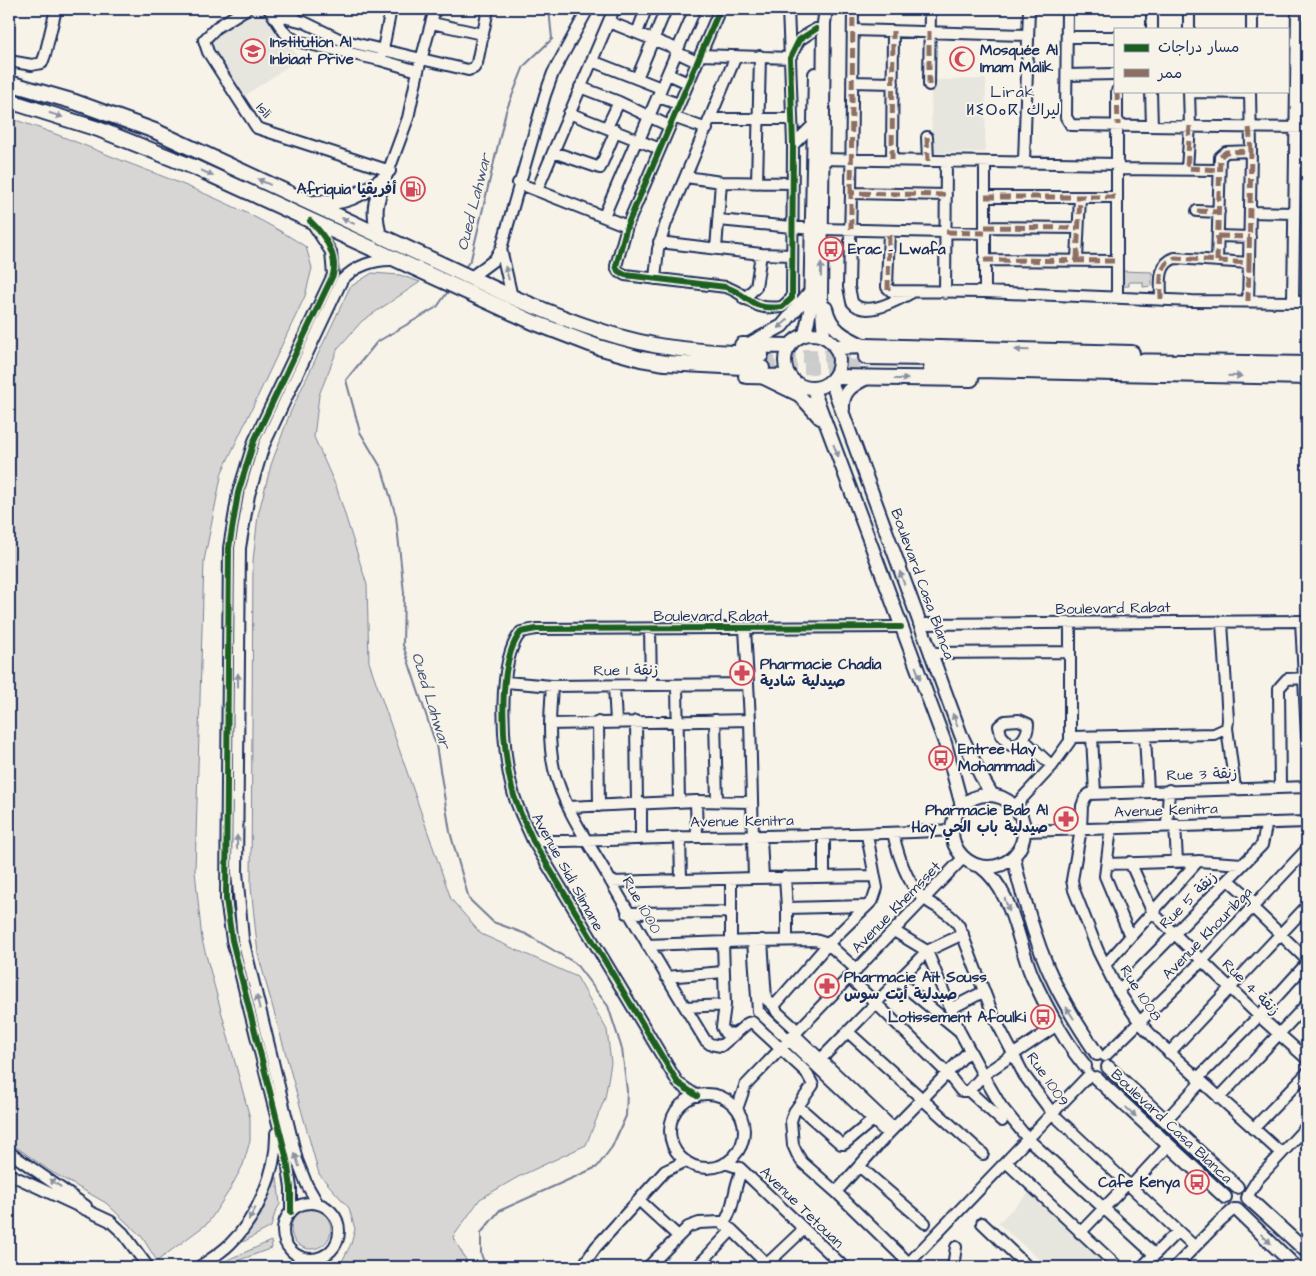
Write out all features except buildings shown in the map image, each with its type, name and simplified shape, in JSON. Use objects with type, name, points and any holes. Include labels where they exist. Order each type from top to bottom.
[{"type":"highway","points":[[9,83],[75,102],[155,131],[512,298],[603,331],[654,345],[762,367],[789,377]]},
{"type":"highway","points":[[9,101],[98,129],[196,168],[434,276],[504,309],[513,318],[583,350],[677,371],[762,367]]},
{"type":"highway","points":[[308,203],[343,202],[358,196],[387,175]]},
{"type":"highway","points":[[379,236],[374,214],[376,202],[387,175]]},
{"type":"highway","points":[[512,298],[527,298],[586,319],[657,337],[747,345],[789,346]]},
{"type":"highway","points":[[836,347],[866,362],[1096,380],[1178,378],[1188,369],[1307,364]]},
{"type":"highway","points":[[833,379],[866,362],[1106,351],[1178,356],[1188,369],[1307,377]]},
{"type":"main road","points":[[816,9],[814,124],[818,159]]},
{"type":"main road","points":[[805,334],[815,295],[818,159],[826,9]]},
{"type":"main road","points":[[815,295],[824,336],[836,347],[840,362],[833,379],[813,389],[804,388],[789,377],[785,361],[789,346],[796,338],[805,334],[824,336]]},
{"type":"main road","points":[[747,345],[782,326],[815,295]]},
{"type":"main road","points":[[815,295],[825,304],[830,323],[866,362],[845,394],[843,412]]},
{"type":"main road","points":[[762,367],[799,395],[826,426]]},
{"type":"main road","name":"Boulevard Casa Blanca","points":[[833,379],[919,624],[961,735],[980,776],[992,794]]},
{"type":"main road","points":[[813,389],[945,743],[962,806]]},
{"type":"main road","points":[[992,794],[1008,800],[1015,806],[1022,818],[1025,831],[1023,842],[1014,856],[998,865],[980,866],[964,858],[957,850],[952,830],[955,817],[962,806],[976,797],[992,794]]},
{"type":"main road","name":"Boulevard Casa Blanca","points":[[1014,856],[1017,876],[1039,952],[1049,975],[1060,997],[1103,1059],[1165,1121],[1307,1252]]},
{"type":"main road","name":"Boulevard Casa Blanca","points":[[980,866],[997,882],[1031,974],[1057,1025],[1090,1073],[1296,1267]]},
{"type":"main road","points":[[1087,1058],[1103,1059],[1104,1075],[1090,1073],[1087,1058]]},
{"type":"main road","points":[[1229,1190],[1244,1192],[1243,1208],[1231,1205],[1229,1190]]},
{"type":"street","points":[[9,61],[32,65],[42,63],[46,55],[56,9]]},
{"type":"street","name":"Isli","points":[[246,9],[217,28],[204,40],[208,52],[257,128],[387,175]]},
{"type":"street","points":[[380,60],[391,9]]},
{"type":"street","points":[[387,175],[408,118],[418,71],[435,9]]},
{"type":"street","points":[[272,12],[294,14],[341,40],[383,48],[468,70],[474,68],[488,9]]},
{"type":"street","points":[[468,276],[489,265],[501,249],[518,183],[553,73],[588,9]]},
{"type":"street","points":[[536,190],[614,9]]},
{"type":"street","points":[[637,33],[646,9]]},
{"type":"street","points":[[637,78],[666,9]]},
{"type":"street","points":[[604,216],[668,74],[693,9]]},
{"type":"street","points":[[720,9],[627,226],[617,258],[616,268],[625,275],[726,287],[764,308],[782,308],[792,298],[793,144],[788,9]]},
{"type":"street","points":[[853,9],[849,287],[854,304],[861,308],[882,307],[914,292]]},
{"type":"street","points":[[929,85],[930,9]]},
{"type":"street","points":[[1024,162],[1029,9]]},
{"type":"street","points":[[1067,9],[1066,74],[1068,123],[1076,126],[1307,128]]},
{"type":"street","points":[[1152,9],[1152,28]]},
{"type":"street","points":[[1189,9],[1189,28]]},
{"type":"street","points":[[1252,9],[1252,28]]},
{"type":"street","points":[[1294,302],[1293,213],[1296,80],[1292,67],[1302,46],[1297,9]]},
{"type":"street","points":[[272,12],[285,33],[296,41],[380,60],[418,71]]},
{"type":"street","points":[[609,22],[677,51],[699,58],[736,56],[790,58]]},
{"type":"street","points":[[432,23],[482,34]]},
{"type":"street","points":[[790,58],[799,40],[816,29]]},
{"type":"street","points":[[853,30],[1028,35]]},
{"type":"street","points":[[892,159],[893,31]]},
{"type":"street","points":[[1067,37],[1114,37]]},
{"type":"street","points":[[655,279],[659,242],[736,56]]},
{"type":"street","points":[[757,183],[760,56]]},
{"type":"street","points":[[592,61],[637,78],[679,104]]},
{"type":"street","points":[[668,74],[688,84]]},
{"type":"street","points":[[1066,74],[1114,74]]},
{"type":"street","points":[[1296,80],[1307,80]]},
{"type":"street","points":[[852,82],[893,83]]},
{"type":"street","points":[[580,87],[619,102],[648,117],[671,122],[709,124],[792,119]]},
{"type":"street","points":[[1116,296],[1118,198],[1117,92]]},
{"type":"street","points":[[1151,92],[1152,126]]},
{"type":"street","points":[[1187,168],[1190,126],[1189,92],[1250,92],[1251,212],[1248,301]]},
{"type":"street","points":[[553,152],[600,168],[619,102]]},
{"type":"street","points":[[569,113],[660,149]]},
{"type":"street","points":[[793,144],[814,124]]},
{"type":"street","points":[[927,137],[928,161]]},
{"type":"street","points":[[1217,261],[1220,157],[1224,153],[1251,151]]},
{"type":"street","points":[[818,159],[892,159],[985,163],[1024,162],[1219,170]]},
{"type":"street","points":[[945,293],[946,162]]},
{"type":"street","points":[[1295,162],[1307,162]]},
{"type":"street","points":[[985,163],[985,292]]},
{"type":"street","points":[[686,178],[721,182],[793,183]]},
{"type":"street","points":[[716,248],[721,182]]},
{"type":"street","points":[[518,183],[627,226]]},
{"type":"street","points":[[851,193],[946,195]]},
{"type":"street","points":[[1077,260],[1077,228],[1080,197]]},
{"type":"street","points":[[985,198],[1118,198]]},
{"type":"street","points":[[1197,211],[1219,212]]},
{"type":"street","points":[[1251,212],[1293,213]]},
{"type":"street","points":[[719,220],[817,229],[851,228],[889,231],[946,232],[1077,228]]},
{"type":"street","points":[[291,1212],[291,1180],[232,940],[226,899],[228,576],[232,520],[254,441],[333,276],[331,252],[317,228],[310,221]]},
{"type":"street","points":[[889,231],[887,289],[891,291],[1307,302]]},
{"type":"street","points":[[1218,236],[1250,237]]},
{"type":"street","points":[[659,242],[761,254],[792,255]]},
{"type":"street","points":[[501,249],[512,298]]},
{"type":"street","points":[[744,298],[756,287],[761,254]]},
{"type":"street","points":[[1161,299],[1162,270],[1167,261],[1175,258],[1249,263]]},
{"type":"street","points":[[318,1204],[296,1160],[239,916],[237,862],[240,548],[249,495],[264,445],[342,280],[350,272],[363,265],[398,260]]},
{"type":"street","points":[[984,260],[1116,261]]},
{"type":"street","points":[[1304,621],[1307,736]]},
{"type":"street","name":"Boulevard Rabat","points":[[919,624],[1304,621]]},
{"type":"street","points":[[1222,622],[1228,728],[1235,788]]},
{"type":"street","points":[[1015,806],[1052,766],[1064,751],[1071,737],[1070,623]]},
{"type":"street","name":"Boulevard Rabat","points":[[521,632],[536,629],[901,627]]},
{"type":"street","points":[[650,628],[651,685]]},
{"type":"street","points":[[745,628],[750,720],[751,802],[757,837],[759,878]]},
{"type":"street","name":"Avenue Sidi Slimane","points":[[521,632],[512,650],[506,682],[503,734],[512,789],[533,841],[678,1083],[697,1096]]},
{"type":"street","points":[[930,654],[1070,652]]},
{"type":"street","points":[[1280,787],[1279,688],[1285,679],[1305,678]]},
{"type":"street","name":"Rue 1 زنقة","points":[[506,682],[552,686],[747,684]]},
{"type":"street","points":[[677,685],[679,802]]},
{"type":"street","name":"Rue 1000","points":[[552,686],[550,724],[554,769],[568,807],[627,913],[666,977],[710,1044],[722,1046],[748,1023],[752,1022],[781,1049]]},
{"type":"street","points":[[614,686],[616,722]]},
{"type":"street","points":[[715,720],[717,801]]},
{"type":"street","points":[[550,724],[750,720]]},
{"type":"street","points":[[636,721],[641,839]]},
{"type":"street","points":[[598,722],[599,806]]},
{"type":"street","points":[[1071,737],[1214,734],[1228,728]]},
{"type":"street","points":[[1146,736],[1148,791]]},
{"type":"street","points":[[1092,737],[1097,793]]},
{"type":"street","points":[[1023,739],[1052,766]]},
{"type":"street","name":"Rue 3 زنقة","points":[[1097,793],[1307,787]]},
{"type":"street","points":[[1169,790],[1171,824],[1177,861]]},
{"type":"street","name":"Rue 1008","points":[[1097,793],[1087,796],[1083,802],[1081,829],[1073,873],[1074,890],[1105,965],[1118,991],[1140,1023],[1168,1053],[1281,1153]]},
{"type":"street","points":[[568,807],[696,801],[751,802]]},
{"type":"street","points":[[696,801],[697,837]]},
{"type":"street","name":"Rue 5 زنقة","points":[[1118,991],[1262,845],[1267,822]]},
{"type":"street","name":"Avenue Kenitra","points":[[1025,831],[1171,824],[1307,822]]},
{"type":"street","points":[[1112,828],[1106,864],[1106,881],[1130,936]]},
{"type":"street","name":"Avenue Kenitra","points":[[533,841],[588,842],[680,837],[867,835],[952,830]]},
{"type":"street","points":[[893,833],[902,864],[924,899]]},
{"type":"street","points":[[824,835],[824,876]]},
{"type":"street","points":[[774,1006],[828,944],[867,906],[876,894],[875,876],[867,835]]},
{"type":"street","points":[[680,837],[681,879]]},
{"type":"street","name":"Avenue Khouribga","points":[[1103,1059],[1202,961],[1307,849]]},
{"type":"street","name":"Avenue Khemsset","points":[[721,1097],[745,1086],[964,858]]},
{"type":"street","points":[[1105,965],[1198,861]]},
{"type":"street","points":[[1106,864],[1198,861],[1243,864]]},
{"type":"street","points":[[1130,862],[1153,913]]},
{"type":"street","points":[[611,882],[875,876]]},
{"type":"street","points":[[785,877],[787,938]]},
{"type":"street","points":[[730,879],[730,912],[723,972],[725,1006],[722,1031],[736,1034]]},
{"type":"street","points":[[1165,1121],[1199,1080],[1307,961],[1229,880]]},
{"type":"street","name":"Rue 1009","points":[[924,899],[951,915],[963,934],[983,992],[1013,1053],[1024,1075],[1053,1114],[1194,1246]]},
{"type":"street","points":[[787,908],[867,906]]},
{"type":"street","points":[[1168,1053],[1231,989],[1307,906]]},
{"type":"street","points":[[627,913],[730,912]]},
{"type":"street","name":"Rue 4 زنقة","points":[[1153,913],[1278,1035],[1307,1059]]},
{"type":"street","points":[[894,931],[927,951],[960,1032],[1001,1106],[1028,1139],[1155,1255]]},
{"type":"street","points":[[820,1060],[927,951],[963,934]]},
{"type":"street","points":[[647,945],[727,943],[787,938],[815,940],[828,944],[875,1002],[947,1073],[961,1091],[969,1091],[1002,1121]]},
{"type":"street","points":[[758,940],[766,999],[774,1006],[794,1036],[873,1120],[891,1131]]},
{"type":"street","points":[[758,940],[756,1006],[758,1011],[794,1036],[891,1131]]},
{"type":"street","points":[[666,977],[723,972]]},
{"type":"street","points":[[897,980],[960,1032]]},
{"type":"street","points":[[950,1008],[983,992]]},
{"type":"street","points":[[1219,1098],[1307,1004]]},
{"type":"street","points":[[685,1007],[725,1006]]},
{"type":"street","points":[[969,1091],[983,1075],[1057,1025]]},
{"type":"street","points":[[848,1032],[983,1154]]},
{"type":"street","points":[[781,1049],[806,1072],[813,1083],[812,1088],[798,1106],[791,1120],[793,1145],[796,1154],[909,1266],[1090,1073]]},
{"type":"street","points":[[836,1192],[891,1131],[970,1050]]},
{"type":"street","points":[[1253,1129],[1307,1073]]},
{"type":"street","name":"Avenue Sidi Slimane","points":[[678,1083],[679,1108]]},
{"type":"street","name":"Avenue Khemsset","points":[[737,1109],[745,1086]]},
{"type":"street","points":[[711,1094],[721,1097],[737,1109],[744,1124],[744,1137],[736,1153],[725,1163],[703,1168],[686,1161],[676,1151],[672,1142],[670,1128],[673,1116],[679,1108],[697,1096],[711,1094]]},
{"type":"street","points":[[798,1106],[841,1144],[848,1142],[873,1120]]},
{"type":"street","points":[[199,1267],[230,1244],[252,1216],[272,1167],[276,1140],[276,1117]]},
{"type":"street","points":[[1244,1192],[1307,1126]]},
{"type":"street","points":[[665,1171],[672,1142]]},
{"type":"street","points":[[1080,1232],[1168,1146]]},
{"type":"street","points":[[9,1152],[116,1226],[148,1267]]},
{"type":"street","name":"Avenue Tetouan","points":[[736,1153],[741,1169]]},
{"type":"street","points":[[584,1266],[596,1247],[640,1201],[665,1171],[686,1161]]},
{"type":"street","points":[[1006,1162],[1118,1267]]},
{"type":"street","name":"Avenue Tetouan","points":[[725,1163],[741,1169],[844,1267]]},
{"type":"street","points":[[859,1166],[925,1223]]},
{"type":"street","points":[[703,1265],[728,1227],[735,1185],[741,1169]]},
{"type":"street","points":[[9,1174],[100,1216]]},
{"type":"street","points":[[640,1201],[678,1236]]},
{"type":"street","points":[[302,1204],[318,1204],[330,1210],[339,1225],[336,1243],[326,1255],[309,1263],[290,1248],[284,1238],[284,1224],[291,1212],[302,1204]]},
{"type":"street","points":[[1175,1267],[1220,1221],[1231,1205]]},
{"type":"street","points":[[648,1267],[678,1236],[694,1224],[714,1222],[728,1227],[768,1266],[804,1229]]},
{"type":"street","points":[[982,1223],[1028,1267]]},
{"type":"street","points":[[1142,1267],[1178,1231]]},
{"type":"street","points":[[953,1267],[956,1247]]},
{"type":"street","points":[[326,1255],[326,1267]]},
{"type":"shaded area","name":"Institution Al Inbiaat Prive","points":[[256,9],[265,9],[299,59],[243,97],[206,42]]},
{"type":"shaded area","points":[[986,79],[985,152],[932,153],[931,80]]},
{"type":"shaded area","points":[[9,118],[170,179],[263,221],[306,247],[312,268],[305,296],[222,472],[204,561],[195,871],[202,940],[250,1118],[250,1141],[243,1165],[208,1223],[157,1261],[142,1237],[106,1203],[50,1171],[9,1142]]},
{"type":"shaded area","points":[[1120,271],[1152,272],[1152,286],[1143,287],[1143,282],[1129,282],[1129,286],[1120,286]]},
{"type":"shaded area","points":[[372,273],[400,275],[420,282],[362,321],[338,348],[319,395],[314,437],[337,489],[367,585],[369,662],[451,899],[481,934],[577,977],[607,1030],[611,1063],[605,1098],[586,1145],[518,1177],[480,1199],[453,1237],[470,1267],[339,1267],[351,1244],[355,1229],[349,1208],[319,1174],[258,954],[251,887],[253,561],[258,515],[271,465],[290,413],[350,287]]},
{"type":"shaded area","points":[[277,1177],[280,1204],[271,1227],[241,1243],[261,1215]]},
{"type":"shaded area","points":[[1033,1189],[1115,1267],[1048,1267],[998,1223]]},
{"type":"shaded area","points":[[307,1209],[315,1209],[322,1212],[328,1218],[331,1229],[328,1240],[322,1246],[315,1249],[307,1249],[300,1246],[294,1240],[291,1233],[291,1225],[294,1218],[300,1212]]},
{"type":"shaded area","points":[[271,1241],[272,1248],[221,1267],[211,1267]]},
{"type":"waterway","name":"Oued Lahwar","points":[[464,269],[471,259],[506,111],[524,66],[552,39],[549,9]]},
{"type":"waterway","name":"Oued Lahwar","points":[[449,290],[437,307],[377,342],[346,380],[360,432],[382,469],[396,516],[404,593],[403,645],[436,745],[450,832],[469,899],[493,922],[526,934],[575,963],[608,1006],[622,1049],[627,1091],[626,1116],[612,1147],[597,1167],[499,1211],[481,1233],[481,1254],[486,1267]]},
{"type":"tunnel","points":[[761,355],[850,357]]},
{"type":"tunnel","points":[[762,368],[868,366]]},
{"type":"marked path","points":[[851,193],[853,9]]},
{"type":"marked path","points":[[892,159],[893,31]]},
{"type":"marked path","points":[[929,31],[929,85]]},
{"type":"marked path","points":[[1117,92],[1118,125]]},
{"type":"marked path","points":[[1190,126],[1187,168],[1219,170]]},
{"type":"marked path","points":[[1217,261],[1220,157],[1226,152],[1251,151],[1249,126]]},
{"type":"marked path","points":[[927,137],[928,161]]},
{"type":"marked path","points":[[1249,263],[1251,151]]},
{"type":"marked path","points":[[851,229],[851,193],[946,195]]},
{"type":"marked path","points":[[985,197],[1117,197]]},
{"type":"marked path","points":[[1077,259],[1080,197]]},
{"type":"marked path","points":[[1197,211],[1219,212]]},
{"type":"marked path","points":[[985,227],[1077,228]]},
{"type":"marked path","points":[[888,290],[889,231]]},
{"type":"marked path","points":[[946,232],[985,233]]},
{"type":"marked path","points":[[1218,236],[1250,237]]},
{"type":"marked path","points":[[1161,299],[1161,275],[1165,265],[1175,258],[1249,263],[1248,301]]},
{"type":"marked path","points":[[984,260],[1116,261]]},
{"type":"cycle path","points":[[720,9],[627,226],[616,266],[618,271],[625,275],[726,287],[762,307],[782,307],[792,298],[793,145],[790,58],[799,40],[816,29]]},
{"type":"cycle path","points":[[291,1212],[291,1188],[287,1160],[232,940],[226,899],[229,548],[238,493],[254,441],[333,275],[334,267],[329,245],[310,221]]},
{"type":"cycle path","points":[[697,1096],[678,1083],[533,841],[519,809],[508,772],[503,707],[508,664],[513,646],[521,632],[536,629],[901,627]]},
{"type":"place","name":"Institution Al Inbiaat Prive","points":[[253,51]]},
{"type":"place","name":"Mosquée Al Imam Malik","points":[[962,59]]},
{"type":"place","name":"Afriquia أفريقيا","points":[[413,189]]},
{"type":"place","name":"Erac - Lwafa","points":[[831,249]]},
{"type":"place","name":"Pharmacie Chadia صيدلية شادية","points":[[742,673]]},
{"type":"place","name":"Entree Hay Mohammadi","points":[[941,758]]},
{"type":"place","name":"Pharmacie Bab Al Hay صيدلية باب الحي","points":[[1066,819]]},
{"type":"place","name":"Pharmacie Aït Souss صيدلية أيت سوس","points":[[827,986]]},
{"type":"place","name":"Lotissement Afoulki","points":[[1043,1017]]},
{"type":"place","name":"Cafe Kenya","points":[[1197,1182]]},
{"type":"district","name":"Lirak ⵍⵉⵔⴰⴽ ليراك","points":[[1013,100]]}]
